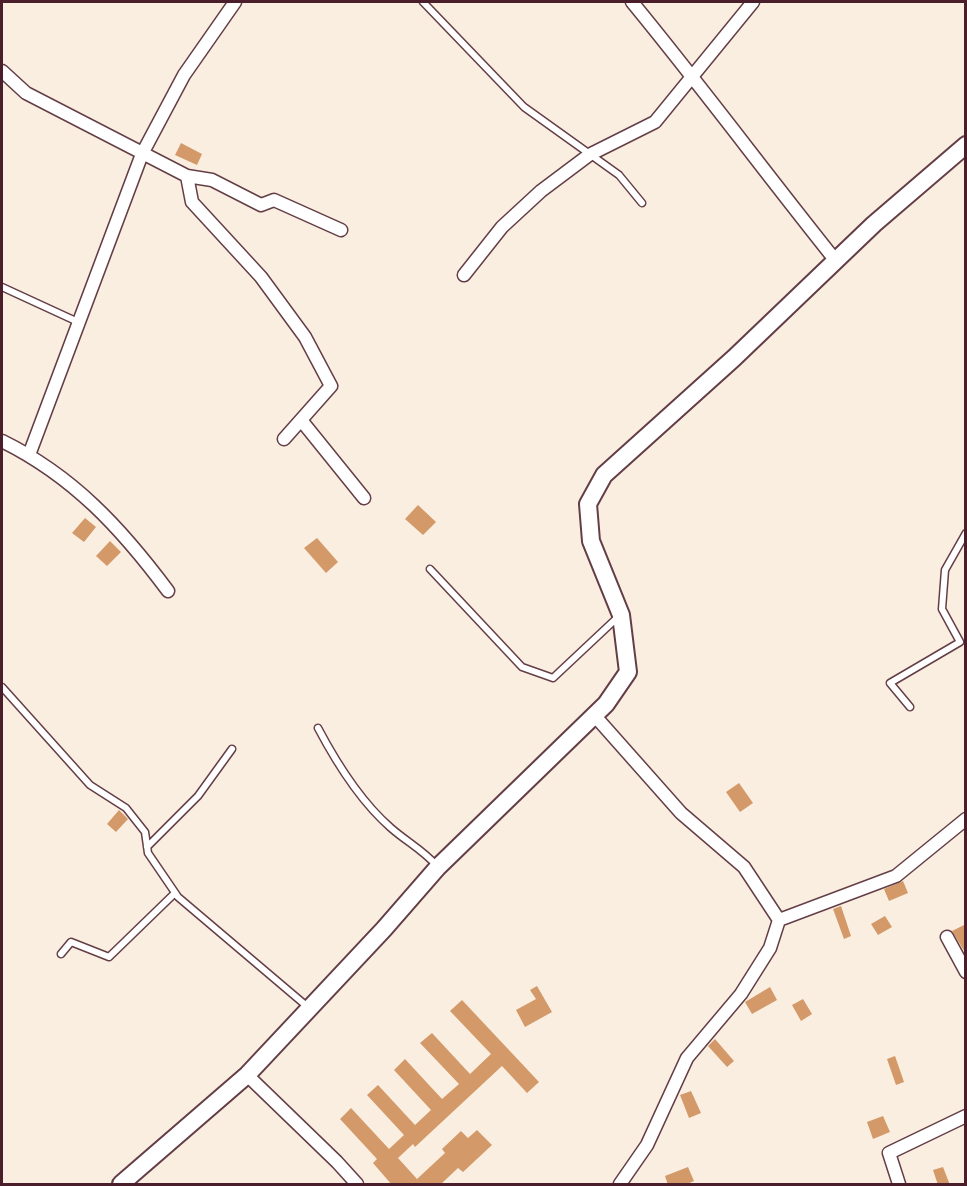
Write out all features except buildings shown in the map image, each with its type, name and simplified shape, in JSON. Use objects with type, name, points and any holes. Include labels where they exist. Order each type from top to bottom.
[{"type":"street","points":[[29,455],[142,154],[184,75],[235,2]]},
{"type":"street","points":[[632,2],[692,75],[755,161],[836,261]]},
{"type":"street","points":[[464,275],[502,227],[541,190],[589,155],[655,122],[753,2]]},
{"type":"street","points":[[2,74],[26,93],[187,176],[212,180],[261,205],[274,200],[341,230]]},
{"type":"street","points":[[121,1185],[247,1075],[438,867],[596,716],[627,672],[621,615],[591,541],[588,504],[604,475],[734,358],[836,261],[966,145]]},
{"type":"street","points":[[187,176],[192,202],[261,277],[305,338],[331,386],[284,439]]},
{"type":"street","points":[[301,420],[364,498]]},
{"type":"street","points":[[2,441],[29,455],[102,511],[135,547],[168,591]]},
{"type":"street","points":[[596,716],[681,813],[744,867],[778,920],[770,948],[741,994],[687,1058],[647,1145],[620,1185]]},
{"type":"street","points":[[778,920],[896,876],[954,826],[966,819]]},
{"type":"street","points":[[947,937],[966,972]]},
{"type":"street","points":[[247,1075],[338,1162],[357,1185]]},
{"type":"street","points":[[899,1185],[889,1153],[966,1116]]},
{"type":"lane","points":[[423,2],[524,108],[619,174],[642,203]]},
{"type":"lane","points":[[2,287],[78,322]]},
{"type":"lane","points":[[910,707],[890,683],[960,642],[942,609],[945,570],[966,533]]},
{"type":"lane","points":[[430,569],[522,666],[553,678],[621,615]]},
{"type":"lane","points":[[2,687],[90,785],[126,808],[145,832],[148,853],[175,893],[309,1009]]},
{"type":"lane","points":[[318,728],[342,772],[391,828],[423,850],[438,867]]},
{"type":"lane","points":[[147,847],[198,796],[232,749]]},
{"type":"lane","points":[[62,954],[71,942],[109,957],[175,893]]}]
